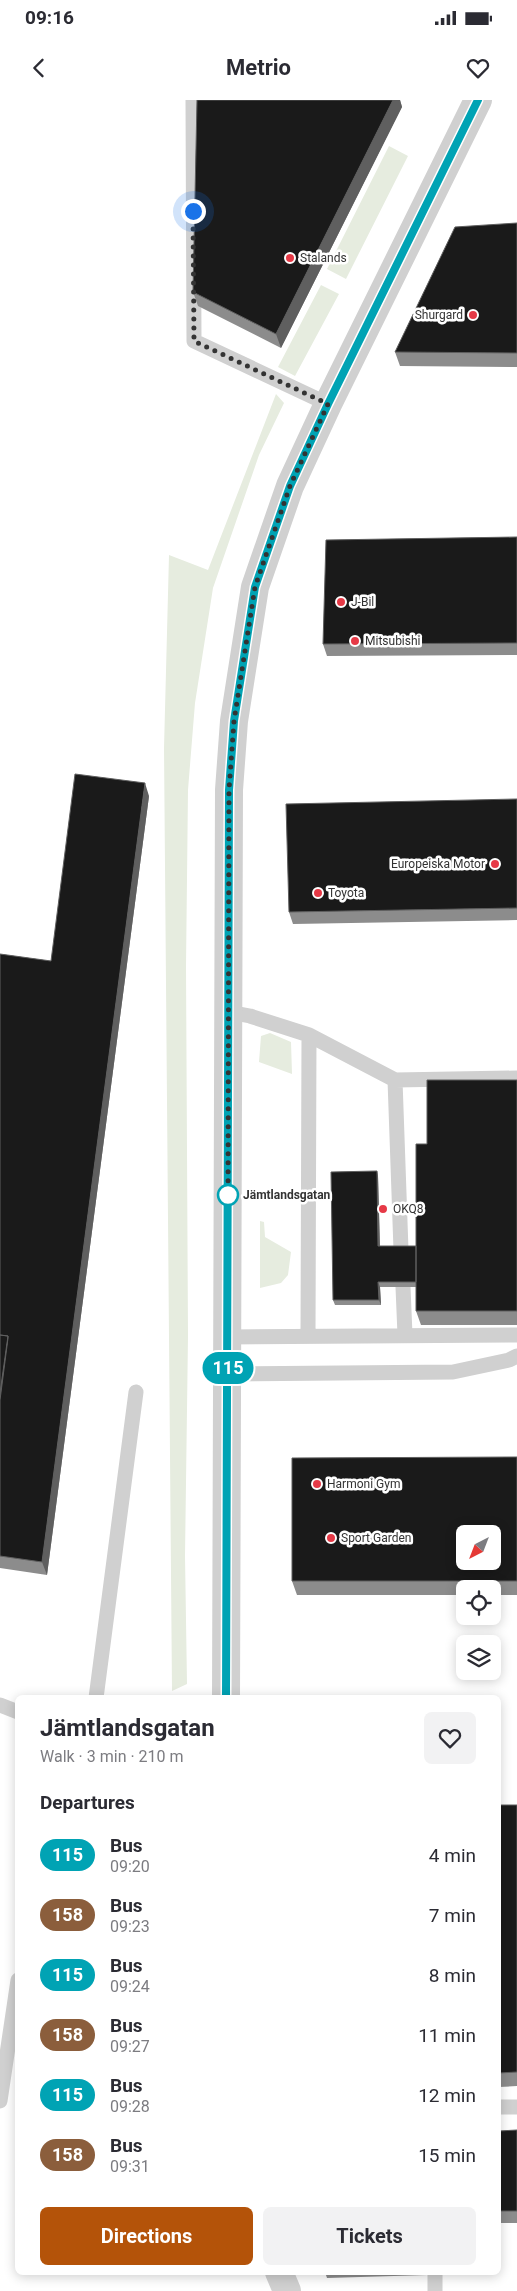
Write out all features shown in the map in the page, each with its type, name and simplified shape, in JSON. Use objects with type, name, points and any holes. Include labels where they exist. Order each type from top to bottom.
[{"type":"street","points":[[226,1695],[229,790],[234,721],[255,587],[290,486],[328,404],[478,100]]},
{"type":"street","points":[[279,2275],[286,2291]]},
{"type":"lane","points":[[193,100],[194,341],[328,404]]},
{"type":"lane","points":[[229,1012],[250,1016],[309,1034],[395,1080],[517,1078]]},
{"type":"lane","points":[[308,1336],[309,1034]]},
{"type":"lane","points":[[395,1080],[402,1250]]},
{"type":"lane","points":[[403,1287],[404,1335]]},
{"type":"lane","points":[[228,1337],[517,1335]]},
{"type":"lane","points":[[228,1374],[452,1372],[509,1360],[517,1356]]},
{"type":"lane","points":[[96,1695],[136,1392]]},
{"type":"lane","points":[[0,1706],[15,1711]]},
{"type":"lane","points":[[0,2101],[15,2000]]},
{"type":"lane","points":[[501,2107],[517,2107]]},
{"type":"lane","points":[[435,2275],[436,2291]]},
{"type":"shaded area","points":[[389,146],[408,156],[346,279],[327,269]]},
{"type":"shaded area","points":[[321,285],[339,294],[295,376],[278,367]]},
{"type":"shaded area","points":[[276,394],[284,403],[259,455],[213,588],[195,703],[188,790],[186,966],[188,1336],[185,1556],[187,1684],[172,1691],[164,748],[169,555],[208,570]]},
{"type":"shaded area","points":[[270,1033],[291,1042],[292,1074],[259,1062],[261,1036]]},
{"type":"shaded area","points":[[260,1221],[264,1222],[265,1237],[291,1252],[288,1275],[281,1283],[260,1288]]},
{"type":"building","points":[[197,100],[393,100],[276,334],[193,292]]},
{"type":"building","points":[[517,223],[517,353],[395,352],[455,227]]},
{"type":"building","points":[[517,537],[517,643],[323,644],[326,540]]},
{"type":"building","points":[[75,774],[145,783],[42,1562],[0,1556],[0,1400],[8,1336],[0,1335],[0,954],[51,961]]},
{"type":"building","points":[[517,799],[517,908],[289,912],[286,804]]},
{"type":"building","points":[[427,1080],[517,1080],[517,1311],[416,1311],[416,1144],[427,1144]]},
{"type":"building","points":[[377,1171],[378,1246],[416,1246],[416,1282],[378,1282],[379,1300],[333,1300],[331,1172]]},
{"type":"building","points":[[0,1335],[8,1336],[0,1393]]},
{"type":"building","points":[[517,1457],[517,1581],[292,1581],[292,1458]]},
{"type":"building","points":[[501,1805],[517,1805],[517,2072],[501,2073]]},
{"type":"building","points":[[517,2130],[517,2211],[501,2211],[501,2131]]},
{"type":"bus line","name":"115","points":[[226,1695],[230,949],[229,790],[234,721],[255,587],[290,486],[328,404],[478,100]]},
{"type":"place","name":"Stalands","points":[[290,258]]},
{"type":"place","name":"Shurgard","points":[[473,315]]},
{"type":"place","name":"J-Bil","points":[[341,602]]},
{"type":"place","name":"Mitsubishi","points":[[355,641]]},
{"type":"place","name":"Europeiska Motor","points":[[495,864]]},
{"type":"place","name":"Toyota","points":[[318,893]]},
{"type":"place","name":"Jämtlandsgatan","points":[[228,1195]]},
{"type":"place","name":"OKQ8","points":[[383,1209]]},
{"type":"place","name":"Harmoni Gym","points":[[317,1484]]},
{"type":"place","name":"Sport Garden","points":[[331,1538]]},
{"type":"route","points":[[193,211],[194,341],[328,404],[290,486],[255,587],[234,721],[229,790],[228,1203],[228,1195]]}]
